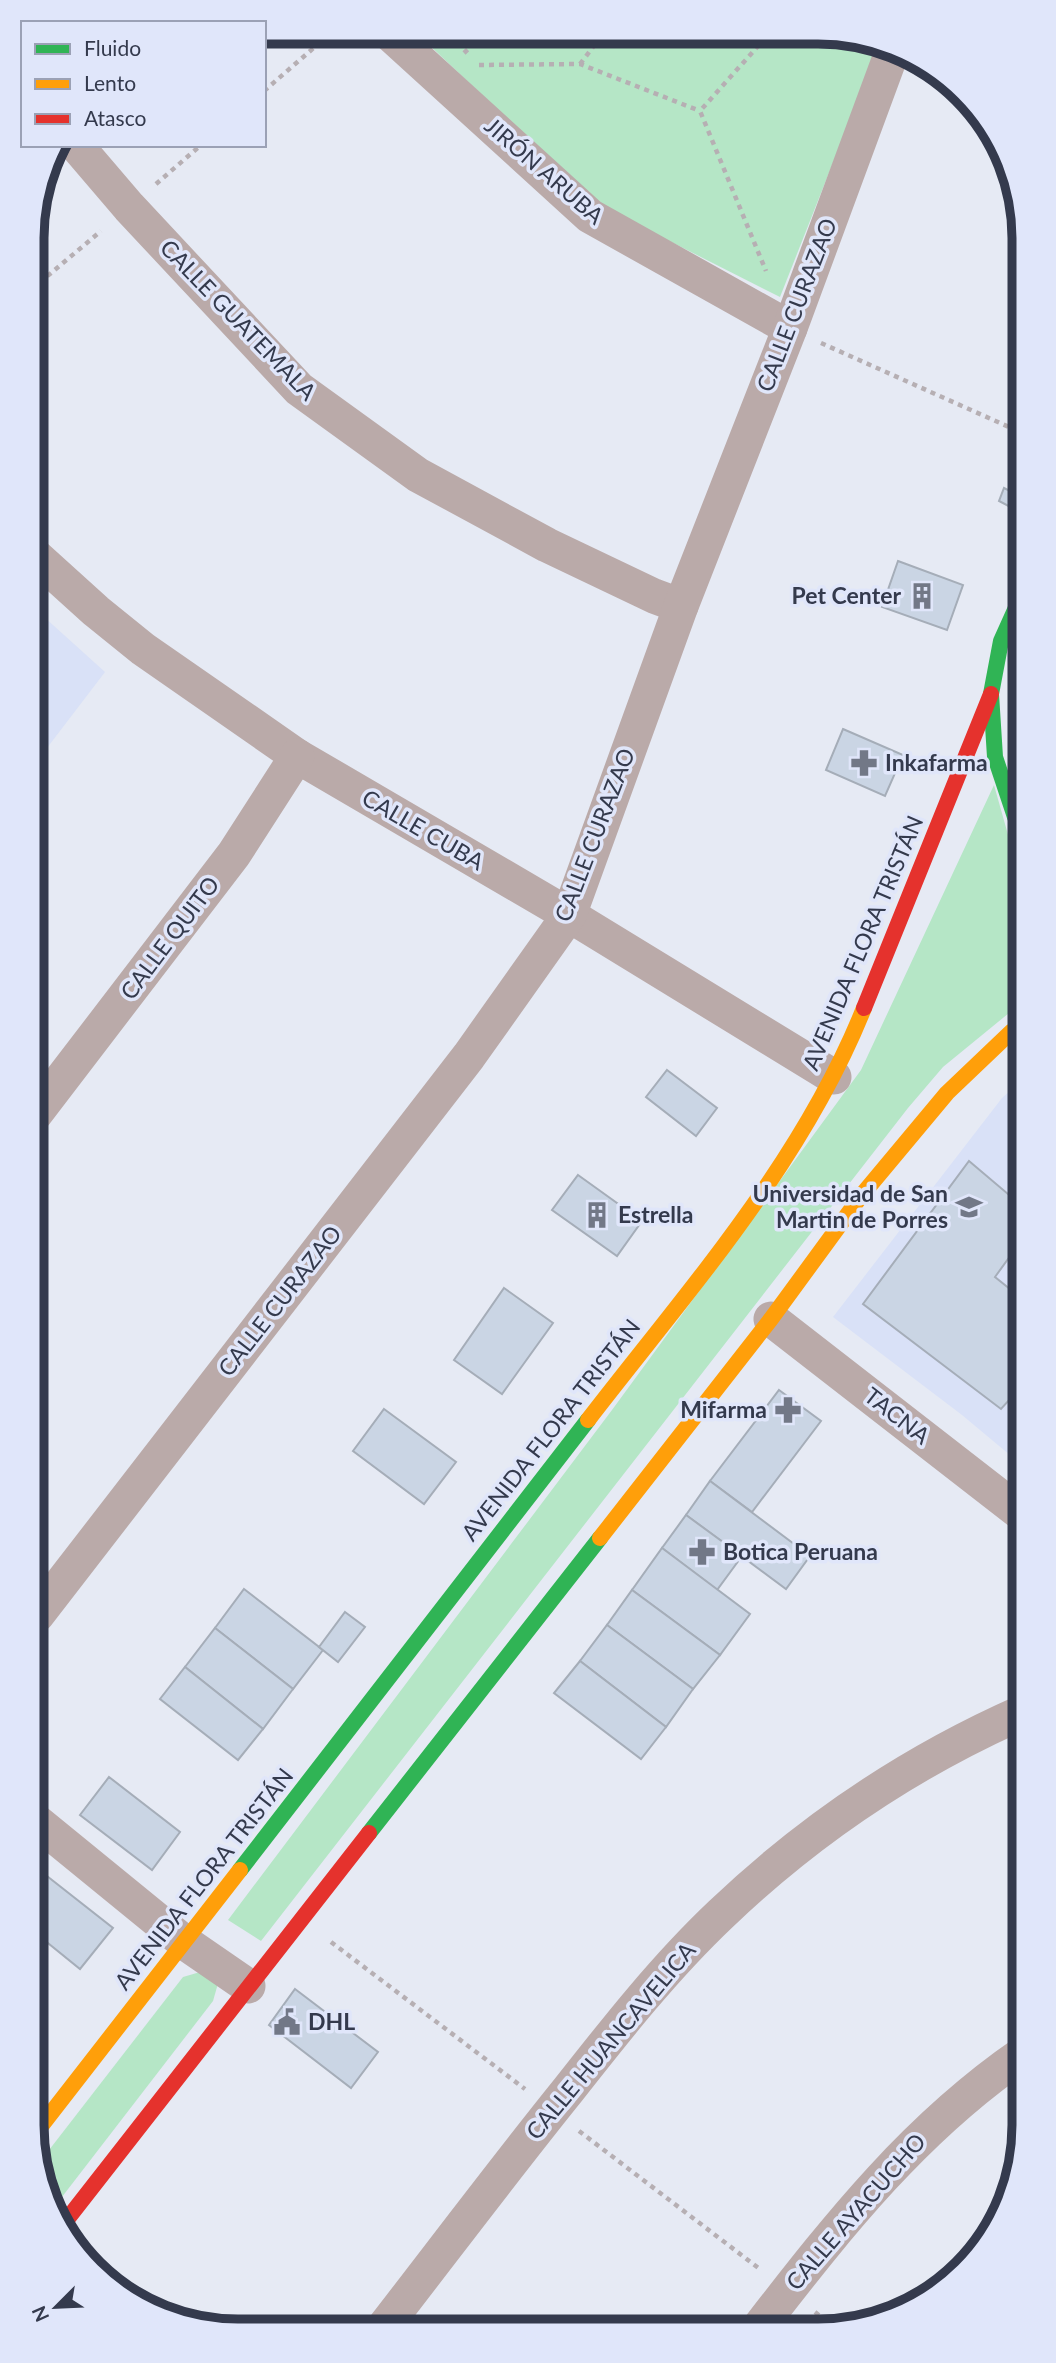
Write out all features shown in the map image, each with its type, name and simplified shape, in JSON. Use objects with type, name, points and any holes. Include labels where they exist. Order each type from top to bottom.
[{"type":"main road","points":[[1012,617],[1001,641],[991,695],[995,757],[1012,808]]},
{"type":"main road","name":"AVENIDA FLORA TRISTÁN","points":[[44,2122],[766,1190],[834,1077],[857,1027],[991,695]]},
{"type":"main road","points":[[68,2218],[771,1319],[861,1196],[947,1093],[1012,1031]]},
{"type":"street","name":"JIRÓN ARUBA","points":[[401,44],[590,216],[790,328]]},
{"type":"street","name":"CALLE CURAZAO","points":[[44,1606],[469,1056],[569,915],[681,606],[790,328],[889,57]]},
{"type":"street","name":"CALLE GUATEMALA","points":[[78,147],[129,207],[299,389],[418,475],[547,545],[681,606]]},
{"type":"street","name":"CALLE CUBA","points":[[44,564],[143,649],[297,756],[569,915],[834,1077]]},
{"type":"street","name":"CALLE QUITO","points":[[44,1102],[234,854],[297,756]]},
{"type":"street","name":"TACNA","points":[[771,1319],[1012,1506]]},
{"type":"street","name":"CALLE HUANCAVELICA","points":[[390,2319],[627,2015],[721,1913],[782,1861],[862,1801],[941,1753],[1012,1718]]},
{"type":"street","points":[[44,1828],[184,1942],[248,1986]]},
{"type":"street","name":"CALLE AYACUCHO","points":[[766,2319],[854,2207],[892,2166],[928,2129],[967,2095],[1012,2062]]},
{"type":"path","points":[[266,89],[318,44]]},
{"type":"path","points":[[460,58],[474,44]]},
{"type":"path","points":[[580,64],[595,44]]},
{"type":"path","points":[[700,111],[759,44]]},
{"type":"path","points":[[477,65],[580,64],[700,111],[769,277]]},
{"type":"path","points":[[790,328],[1012,428]]},
{"type":"shaded area","points":[[44,617],[105,672],[44,752]]},
{"type":"shaded area","name":"Universidad de San Martin de Porres","points":[[1012,1089],[1012,1457],[833,1317],[1002,1098]]},
{"type":"green space","points":[[428,44],[831,44],[876,53],[780,297],[598,205]]},
{"type":"green space","points":[[1012,683],[1012,731],[1010,712]]},
{"type":"green space","points":[[994,785],[1012,849],[1012,1011],[943,1067],[908,1108],[261,1941],[228,1920],[612,1410],[861,1070]]},
{"type":"green space","points":[[207,1970],[219,1980],[213,2001],[59,2201],[46,2154],[183,1977]]},
{"type":"building","points":[[1004,488],[1012,492],[1012,508],[999,501]]},
{"type":"building","name":"Pet Center","points":[[898,561],[963,585],[947,630],[882,607]]},
{"type":"building","name":"Inkafarma","points":[[843,729],[903,755],[885,796],[826,770]]},
{"type":"building","points":[[667,1070],[717,1108],[696,1136],[646,1097]]},
{"type":"building","points":[[969,1161],[1012,1197],[1012,1253],[995,1277],[1012,1291],[1012,1397],[1001,1409],[863,1304]]},
{"type":"building","name":"Estrella","points":[[578,1175],[642,1221],[617,1256],[552,1210]]},
{"type":"building","points":[[504,1288],[553,1323],[502,1394],[454,1360]]},
{"type":"building","points":[[779,1390],[821,1421],[752,1512],[710,1481]]},
{"type":"building","points":[[384,1409],[456,1462],[424,1504],[353,1451]]},
{"type":"building","points":[[710,1481],[810,1556],[786,1589],[686,1515]]},
{"type":"building","name":"Botica Peruana","points":[[686,1515],[742,1556],[717,1590],[662,1548]]},
{"type":"building","points":[[662,1548],[750,1614],[720,1655],[632,1590]]},
{"type":"building","points":[[244,1589],[323,1650],[293,1689],[215,1628]]},
{"type":"building","points":[[632,1590],[720,1655],[693,1689],[607,1625]]},
{"type":"building","points":[[345,1612],[365,1627],[338,1662],[319,1647]]},
{"type":"building","points":[[607,1625],[693,1689],[666,1727],[580,1661]]},
{"type":"building","points":[[215,1628],[293,1689],[263,1729],[185,1667]]},
{"type":"building","points":[[580,1661],[666,1727],[641,1759],[554,1693]]},
{"type":"building","points":[[185,1667],[263,1729],[238,1760],[160,1699]]},
{"type":"building","points":[[109,1777],[180,1832],[152,1870],[80,1815]]},
{"type":"building","points":[[44,1874],[113,1928],[80,1969],[44,1940]]},
{"type":"building","points":[[295,1989],[378,2052],[351,2088],[269,2025]]},
{"type":"traffic: fast","points":[[1012,617],[1001,641],[991,694],[995,757],[1012,808]]},
{"type":"traffic: fast","points":[[240,1870],[588,1420]]},
{"type":"traffic: fast","points":[[369,1833],[600,1538]]},
{"type":"traffic: slow","points":[[588,1420],[741,1223],[776,1172],[838,1065],[864,1008]]},
{"type":"traffic: slow","points":[[600,1538],[771,1319],[861,1196],[947,1093],[1012,1031]]},
{"type":"traffic: slow","points":[[44,2122],[240,1870]]},
{"type":"traffic: jam","points":[[864,1008],[991,694]]},
{"type":"traffic: jam","points":[[68,2218],[369,1833]]},
{"type":"place","name":"Pet Center","points":[[922,596]]},
{"type":"place","name":"Inkafarma","points":[[864,763]]},
{"type":"place","name":"Universidad de San Martin de Porres","points":[[969,1207]]},
{"type":"place","name":"Estrella","points":[[597,1215]]},
{"type":"place","name":"Mifarma","points":[[788,1410]]},
{"type":"place","name":"Botica Peruana","points":[[702,1552]]},
{"type":"place","name":"DHL","points":[[287,2022]]}]
